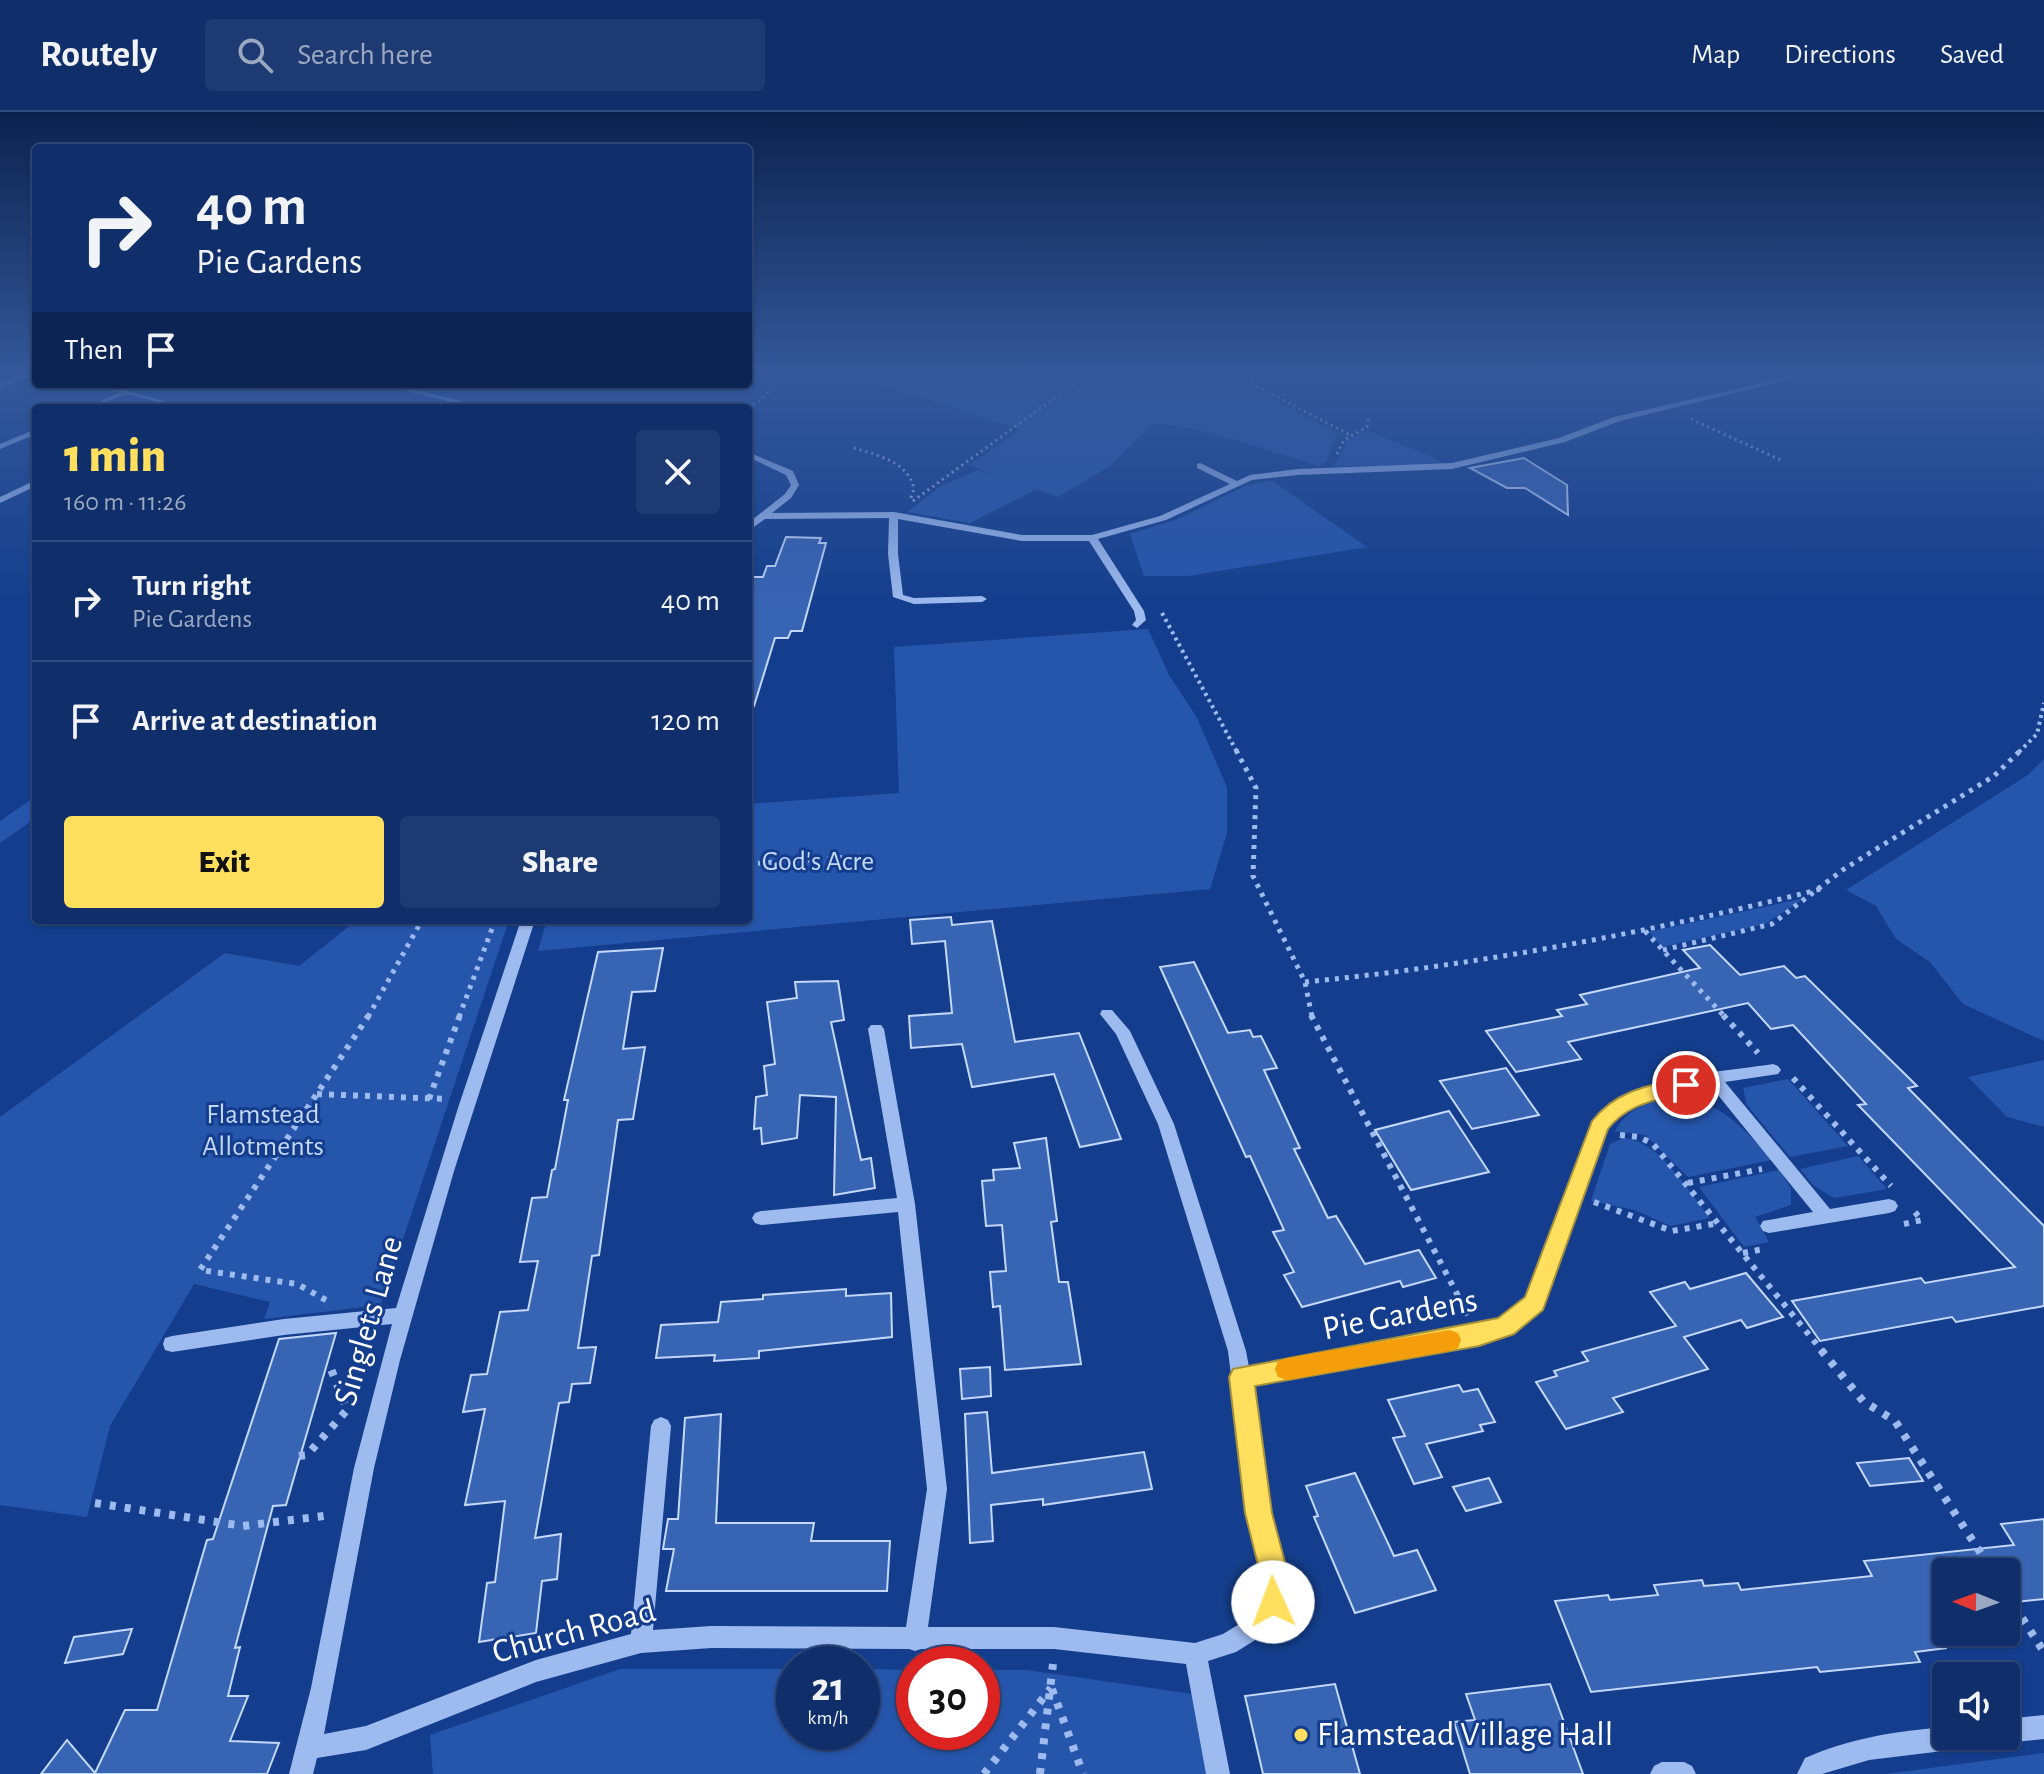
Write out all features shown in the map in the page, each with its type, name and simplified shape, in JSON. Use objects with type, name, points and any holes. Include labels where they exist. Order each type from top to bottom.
[{"type":"street","points":[[765,516],[894,515],[1022,538],[1092,538],[1163,518],[1250,478],[1298,472],[1452,466],[1509,453]]},
{"type":"street","points":[[752,455],[776,463],[795,478],[793,491],[752,525]]},
{"type":"street","points":[[1200,466],[1236,484]]},
{"type":"street","points":[[0,500],[32,485]]},
{"type":"street","points":[[894,515],[892,539],[898,597],[914,601],[982,599]]},
{"type":"street","points":[[1092,538],[1139,611],[1141,620],[1137,625]]},
{"type":"street","name":"Singlets Lane","points":[[301,1774],[355,1512],[402,1315],[468,1100],[527,924]]},
{"type":"street","points":[[1107,1014],[1122,1031],[1166,1124],[1223,1301],[1241,1377],[1258,1513],[1277,1585],[1268,1619],[1228,1644],[1195,1654],[1218,1774]]},
{"type":"street","points":[[876,1029],[906,1204],[937,1489],[915,1640]]},
{"type":"street","name":"Pie Gardens","points":[[1241,1377],[1479,1335],[1505,1326],[1534,1303],[1576,1197],[1595,1137],[1609,1113],[1640,1094],[1778,1066]]},
{"type":"street","points":[[1714,1080],[1826,1216]]},
{"type":"street","points":[[761,1218],[906,1204]]},
{"type":"street","points":[[1769,1226],[1889,1206]]},
{"type":"street","points":[[172,1344],[284,1327],[402,1315]]},
{"type":"street","points":[[641,1642],[661,1426]]},
{"type":"street","name":"Church Road","points":[[308,1748],[366,1738],[536,1671],[641,1642],[711,1637],[915,1640],[1054,1638],[1195,1654]]},
{"type":"street","points":[[2020,1730],[2044,1727]]},
{"type":"street","points":[[1809,1774],[1813,1766],[1833,1756],[1862,1749],[1932,1740]]},
{"type":"street","points":[[1662,1774],[1684,1774]]},
{"type":"path","points":[[867,453],[890,461],[913,478],[914,494],[908,505],[980,453]]},
{"type":"path","points":[[1765,453],[1783,461]]},
{"type":"path","points":[[1157,604],[1256,788],[1253,876],[1305,982],[1308,1010],[1479,1335]]},
{"type":"path","points":[[1663,950],[1772,924],[1844,869],[1994,776],[2037,734],[2044,703]]},
{"type":"path","points":[[752,864],[865,856]]},
{"type":"path","points":[[1305,982],[1387,975],[1644,930],[1821,889]]},
{"type":"path","points":[[341,1300],[328,1301],[297,1284],[200,1270],[379,1000],[420,924]]},
{"type":"path","points":[[429,1099],[493,926]]},
{"type":"path","points":[[1644,930],[1760,1056],[1778,1066],[1922,1220],[1893,1226]]},
{"type":"path","points":[[1760,1056],[1778,1066]]},
{"type":"path","points":[[316,1094],[468,1100]]},
{"type":"path","points":[[1595,1137],[1639,1137],[1653,1144],[1688,1183],[1863,1401],[1895,1421],[1984,1558]]},
{"type":"path","points":[[1688,1183],[1784,1165]]},
{"type":"path","points":[[1576,1197],[1620,1209],[1672,1231],[1719,1223]]},
{"type":"path","points":[[1742,1253],[1779,1246]]},
{"type":"path","points":[[299,1456],[307,1455],[347,1410],[331,1369],[325,1370]]},
{"type":"path","points":[[95,1503],[243,1526],[355,1512]]},
{"type":"path","points":[[2020,1615],[2044,1652]]},
{"type":"path","points":[[1040,1774],[1053,1664]]},
{"type":"path","points":[[984,1774],[1051,1687]]},
{"type":"path","points":[[1051,1687],[1083,1774]]},
{"type":"green space","points":[[987,453],[1123,453],[1110,466],[1058,497],[1037,489],[970,523],[907,512],[941,486],[978,470],[1001,477],[969,465]]},
{"type":"green space","points":[[1276,453],[1330,453],[1327,461],[1320,466]]},
{"type":"green space","points":[[1341,453],[1422,453],[1442,465],[1334,466]]},
{"type":"green space","points":[[1271,480],[1367,547],[1188,576],[1144,576],[1130,534],[1175,520],[1245,486]]},
{"type":"green space","name":"God's Acre","points":[[1148,629],[1169,675],[1196,716],[1227,787],[1227,833],[1210,889],[538,951],[546,924],[752,924],[752,804],[899,793],[894,647]]},
{"type":"green space","points":[[2044,759],[2044,1041],[1963,1004],[1930,962],[1896,939],[1876,906],[1846,890],[2028,775]]},
{"type":"green space","points":[[32,799],[32,821],[0,843],[0,821]]},
{"type":"green space","points":[[1805,898],[1765,924],[1662,947],[1649,932]]},
{"type":"green space","name":"Flamstead Allotments","points":[[352,924],[508,924],[381,1305],[264,1319],[270,1302],[194,1284],[110,1426],[87,1517],[0,1505],[0,1117],[225,953],[299,966]]},
{"type":"green space","points":[[2044,1060],[2044,1127],[2007,1117],[1968,1077]]},
{"type":"green space","points":[[1788,1079],[1848,1146],[1790,1157],[1747,1105],[1743,1088]]},
{"type":"green space","points":[[1676,1098],[1719,1110],[1741,1127],[1772,1160],[1688,1177],[1645,1135],[1615,1131],[1633,1111]]},
{"type":"green space","points":[[1623,1138],[1636,1141],[1661,1158],[1710,1218],[1670,1226],[1635,1210],[1591,1201],[1610,1144]]},
{"type":"green space","points":[[1858,1156],[1887,1189],[1834,1198],[1814,1186],[1800,1169]]},
{"type":"green space","points":[[1779,1170],[1791,1188],[1791,1205],[1755,1217],[1769,1242],[1744,1247],[1699,1187]]},
{"type":"green space","points":[[620,1669],[776,1669],[776,1750],[880,1750],[880,1669],[896,1670],[896,1750],[1000,1750],[1000,1670],[1027,1670],[1193,1694],[1208,1774],[433,1774],[430,1735]]},
{"type":"green space","points":[[2044,1753],[2044,1774],[1885,1774]]},
{"type":"building","points":[[1524,458],[1567,485],[1568,515],[1525,488],[1507,488],[1470,468]]},
{"type":"building","points":[[786,537],[821,538],[819,543],[826,543],[802,631],[791,631],[788,638],[775,638],[754,706],[752,577],[763,577],[767,566],[775,566]]},
{"type":"building","points":[[951,917],[952,925],[992,921],[1015,1042],[1079,1033],[1121,1139],[1080,1147],[1054,1074],[972,1087],[962,1044],[911,1048],[909,1016],[952,1013],[945,941],[912,944],[910,920]]},
{"type":"building","points":[[1710,945],[1740,975],[1784,966],[1796,978],[1805,976],[1917,1086],[1908,1088],[2044,1226],[2044,1306],[1956,1322],[1952,1317],[1820,1341],[1792,1301],[1921,1278],[1925,1283],[2015,1267],[1858,1105],[1866,1104],[1793,1025],[1771,1029],[1748,1003],[1568,1042],[1581,1059],[1516,1072],[1486,1031],[1562,1016],[1557,1010],[1587,1004],[1580,995],[1700,968],[1683,950]]},
{"type":"building","points":[[663,948],[655,991],[632,992],[623,1049],[645,1047],[633,1119],[618,1120],[599,1255],[592,1256],[578,1348],[596,1347],[590,1383],[572,1384],[569,1402],[559,1403],[535,1538],[561,1534],[557,1579],[542,1581],[536,1633],[479,1642],[487,1583],[495,1582],[505,1501],[465,1505],[485,1409],[463,1412],[471,1375],[487,1374],[500,1312],[528,1310],[538,1261],[520,1262],[532,1198],[547,1197],[552,1170],[555,1169],[568,1100],[564,1100],[598,952]]},
{"type":"building","points":[[1194,962],[1228,1033],[1250,1030],[1253,1037],[1261,1036],[1277,1068],[1264,1070],[1300,1148],[1294,1149],[1328,1218],[1336,1216],[1365,1264],[1419,1250],[1436,1278],[1403,1287],[1400,1281],[1302,1307],[1284,1275],[1294,1272],[1273,1232],[1284,1230],[1250,1156],[1246,1157],[1160,967]]},
{"type":"building","points":[[838,981],[844,1020],[831,1022],[861,1160],[871,1158],[875,1188],[834,1195],[836,1097],[800,1095],[797,1138],[762,1144],[761,1128],[754,1129],[756,1097],[767,1095],[764,1066],[775,1064],[767,1002],[797,998],[795,982]]},
{"type":"building","points":[[1506,1068],[1539,1115],[1472,1129],[1440,1081]]},
{"type":"building","points":[[1449,1111],[1489,1172],[1411,1190],[1375,1130]]},
{"type":"building","points":[[1046,1138],[1057,1221],[1051,1222],[1059,1282],[1068,1282],[1081,1364],[1005,1370],[1000,1306],[993,1307],[990,1272],[1006,1271],[1002,1225],[986,1226],[982,1181],[994,1180],[993,1170],[1020,1168],[1014,1143]]},
{"type":"building","points":[[1746,1273],[1783,1317],[1747,1328],[1741,1320],[1684,1337],[1708,1369],[1613,1398],[1623,1412],[1566,1429],[1536,1382],[1557,1376],[1554,1371],[1588,1361],[1582,1352],[1676,1326],[1650,1292],[1685,1282],[1690,1289]]},
{"type":"building","points":[[846,1289],[846,1296],[891,1293],[892,1337],[759,1351],[759,1358],[714,1361],[715,1355],[656,1358],[661,1325],[718,1322],[721,1302],[763,1299],[763,1295]]},
{"type":"building","points":[[336,1333],[286,1505],[273,1506],[235,1648],[240,1647],[228,1696],[248,1696],[230,1741],[279,1743],[267,1774],[41,1774],[67,1740],[95,1773],[125,1710],[157,1710],[207,1540],[213,1539],[279,1339]]},
{"type":"building","points":[[990,1367],[991,1396],[962,1399],[960,1369]]},
{"type":"building","points":[[1459,1385],[1463,1392],[1478,1389],[1495,1422],[1480,1425],[1483,1431],[1426,1444],[1442,1477],[1414,1484],[1393,1438],[1405,1436],[1388,1400]]},
{"type":"building","points":[[987,1412],[992,1473],[1144,1452],[1152,1489],[1043,1505],[1043,1499],[991,1505],[993,1541],[970,1543],[965,1414]]},
{"type":"building","points":[[721,1414],[716,1523],[814,1523],[811,1541],[890,1541],[887,1591],[666,1591],[674,1549],[663,1549],[668,1519],[678,1519],[685,1418]]},
{"type":"building","points":[[1909,1458],[1923,1481],[1870,1486],[1857,1463]]},
{"type":"building","points":[[1355,1473],[1394,1556],[1417,1550],[1436,1590],[1355,1613],[1314,1517],[1318,1516],[1306,1486]]},
{"type":"building","points":[[1489,1478],[1501,1502],[1466,1511],[1453,1487]]},
{"type":"building","points":[[2044,1519],[2044,1599],[2020,1602],[2020,1558],[1932,1558],[1932,1646],[1946,1648],[1915,1652],[1920,1662],[1820,1672],[1817,1667],[1591,1692],[1555,1601],[1608,1595],[1610,1600],[1658,1595],[1654,1585],[1702,1580],[1704,1586],[1738,1583],[1741,1590],[1872,1576],[1864,1561],[2014,1545],[2001,1524]]},
{"type":"building","points":[[132,1629],[123,1654],[65,1663],[74,1637]]},
{"type":"building","name":"Flamstead Village Hall","points":[[1335,1684],[1360,1774],[1263,1774],[1245,1696]]},
{"type":"building","points":[[1550,1684],[1583,1774],[1470,1774],[1454,1722],[1475,1720],[1466,1694]]},
{"type":"slow traffic","points":[[1287,1369],[1449,1340]]},
{"type":"place","name":"Flamstead Village Hall","points":[[1301,1735]]},
{"type":"route","points":[[1273,1602],[1277,1585],[1258,1513],[1241,1377],[1479,1335],[1505,1326],[1534,1303],[1576,1197],[1599,1126],[1609,1113],[1640,1094],[1686,1085]]}]
